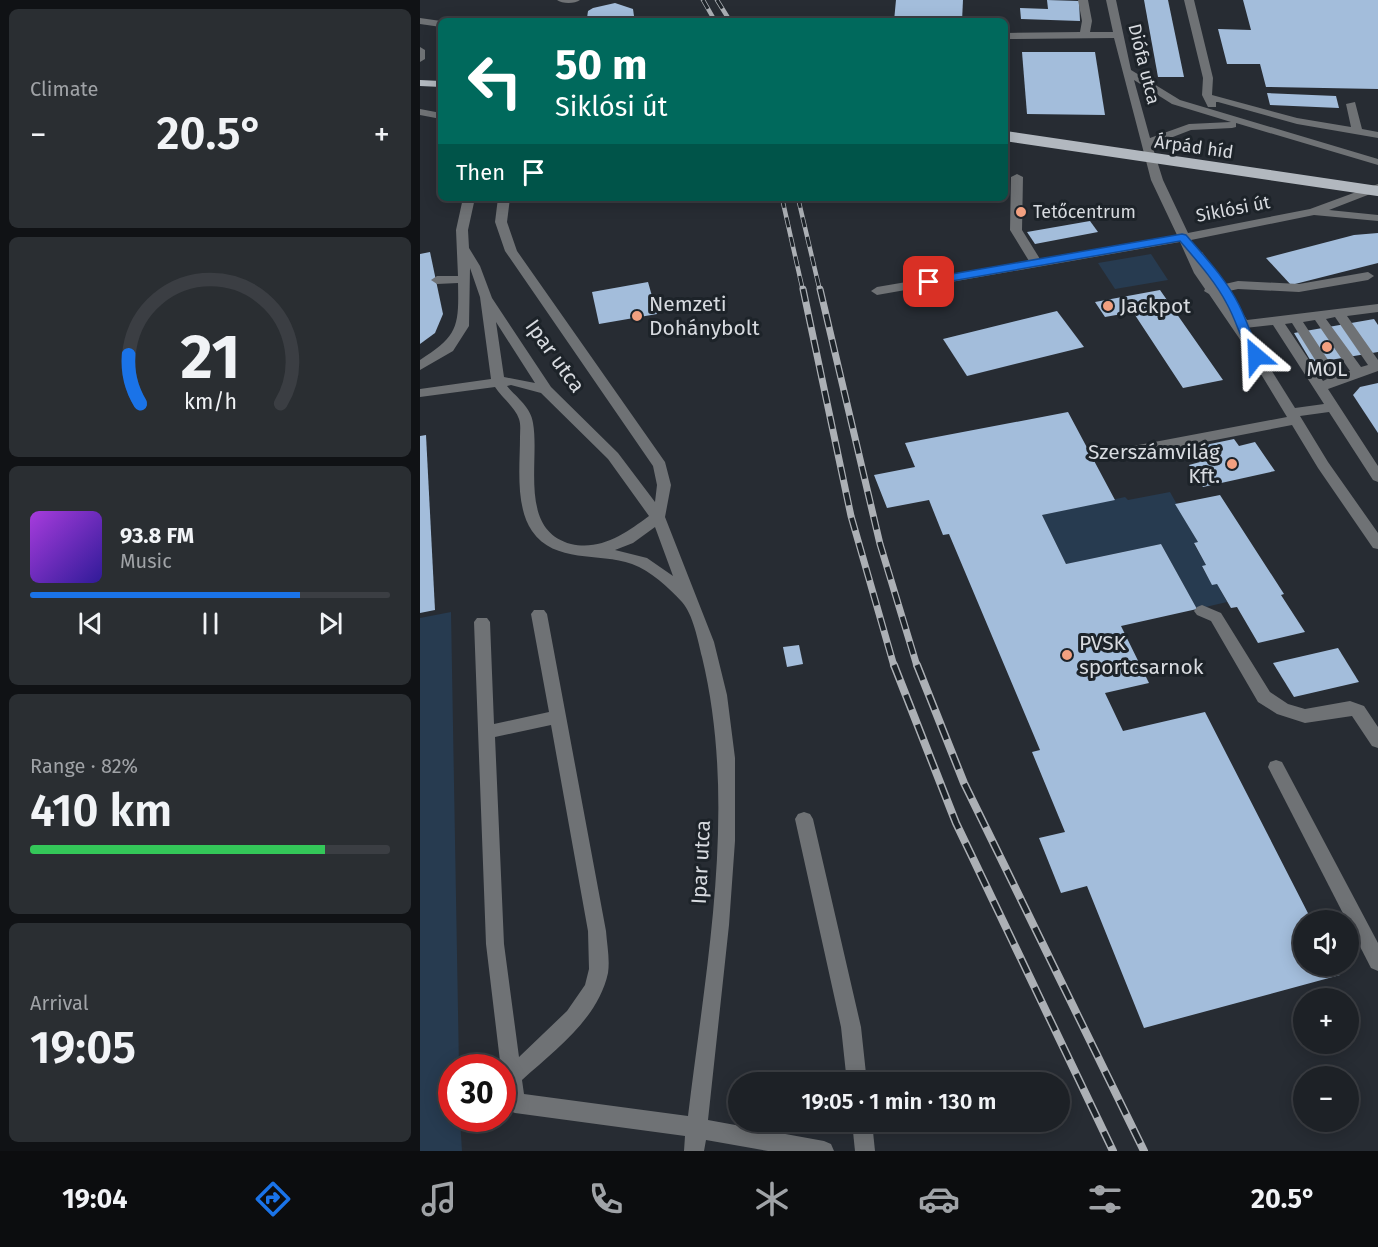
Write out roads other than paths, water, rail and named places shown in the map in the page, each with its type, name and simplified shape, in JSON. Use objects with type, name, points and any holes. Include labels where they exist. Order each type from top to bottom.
[{"type":"main road","points":[[420,83],[438,84]]},
{"type":"main road","name":"Árpád híd","points":[[1008,136],[1378,189]]},
{"type":"street","points":[[562,0],[575,0]]},
{"type":"street","points":[[1083,0],[1087,21],[1084,36]]},
{"type":"street","name":"Diófa utca","points":[[1111,0],[1126,71],[1157,180],[1182,237],[1244,331],[1294,416],[1378,544]]},
{"type":"street","points":[[1189,0],[1208,78],[1208,99],[1222,116]]},
{"type":"street","points":[[420,21],[438,24]]},
{"type":"street","points":[[1008,36],[1118,35]]},
{"type":"street","points":[[420,50],[420,59]]},
{"type":"street","points":[[1126,71],[1176,102],[1378,162]]},
{"type":"street","points":[[1208,99],[1231,99],[1284,118],[1332,129],[1378,135]]},
{"type":"street","points":[[1351,104],[1358,131]]},
{"type":"street","points":[[420,110],[438,107]]},
{"type":"street","points":[[420,110],[438,115]]},
{"type":"street","points":[[1147,143],[1189,127],[1222,124],[1256,126]]},
{"type":"street","points":[[1017,177],[1016,230],[1036,263]]},
{"type":"street","name":"Siklósi út","points":[[877,291],[1313,212],[1378,189]]},
{"type":"street","points":[[420,366],[448,348],[463,326],[465,307],[462,230],[468,201]]},
{"type":"street","points":[[504,201],[501,222],[511,251],[660,465],[665,482],[658,517],[628,539],[589,553]]},
{"type":"street","name":"Siklósi út","points":[[1313,212],[1378,218]]},
{"type":"street","name":"Ipar utca","points":[[464,250],[481,277],[489,302],[498,382],[526,419],[531,507],[535,524],[545,536],[558,545],[589,553],[632,558],[649,566],[692,603]]},
{"type":"street","points":[[1216,289],[1238,285],[1299,288],[1368,276]]},
{"type":"street","points":[[437,280],[464,279]]},
{"type":"street","name":"Ipar utca","points":[[489,302],[546,390],[613,456],[658,517],[706,642],[720,695],[727,758],[726,841],[720,925],[694,1151]]},
{"type":"street","points":[[1244,331],[1277,321],[1378,308]]},
{"type":"street","points":[[1320,388],[1335,380],[1376,367],[1339,314]]},
{"type":"street","points":[[1319,317],[1357,372]]},
{"type":"street","points":[[1296,320],[1335,380]]},
{"type":"street","points":[[1277,321],[1378,477]]},
{"type":"street","points":[[420,393],[510,381],[546,390]]},
{"type":"street","points":[[1112,455],[1333,407]]},
{"type":"street","points":[[1202,611],[1216,617],[1264,697],[1284,709],[1305,716],[1350,708],[1358,711],[1378,741]]},
{"type":"street","points":[[516,1072],[563,1029],[586,998],[598,973],[597,931],[539,614]]},
{"type":"street","points":[[482,622],[495,944],[508,1054]]},
{"type":"street","points":[[486,732],[558,717]]},
{"type":"street","points":[[1276,767],[1378,962]]},
{"type":"street","points":[[804,819],[851,1027],[856,1072]]},
{"type":"street","points":[[516,1103],[698,1128],[824,1151]]},
{"type":"street","points":[[863,1132],[865,1151]]},
{"type":"railway","points":[[703,0],[713,18]]},
{"type":"railway","points":[[717,0],[728,18]]},
{"type":"railway","points":[[783,201],[803,291]]},
{"type":"railway","points":[[799,201],[820,291]]},
{"type":"railway","points":[[803,289],[851,516],[894,666]]},
{"type":"railway","points":[[820,289],[880,544],[917,666]]},
{"type":"railway","points":[[894,665],[956,823],[1113,1151]]},
{"type":"railway","points":[[917,665],[964,783],[1144,1151]]},
{"type":"place","name":"Tetőcentrum","points":[[1021,212]]},
{"type":"place","name":"Jackpot","points":[[1108,306]]},
{"type":"place","name":"Nemzeti Dohánybolt","points":[[637,316]]},
{"type":"place","name":"MOL","points":[[1327,347]]},
{"type":"place","name":"Szerszámvilág Kft.","points":[[1232,464]]},
{"type":"place","name":"PVSK sportcsarnok","points":[[1067,655]]}]
